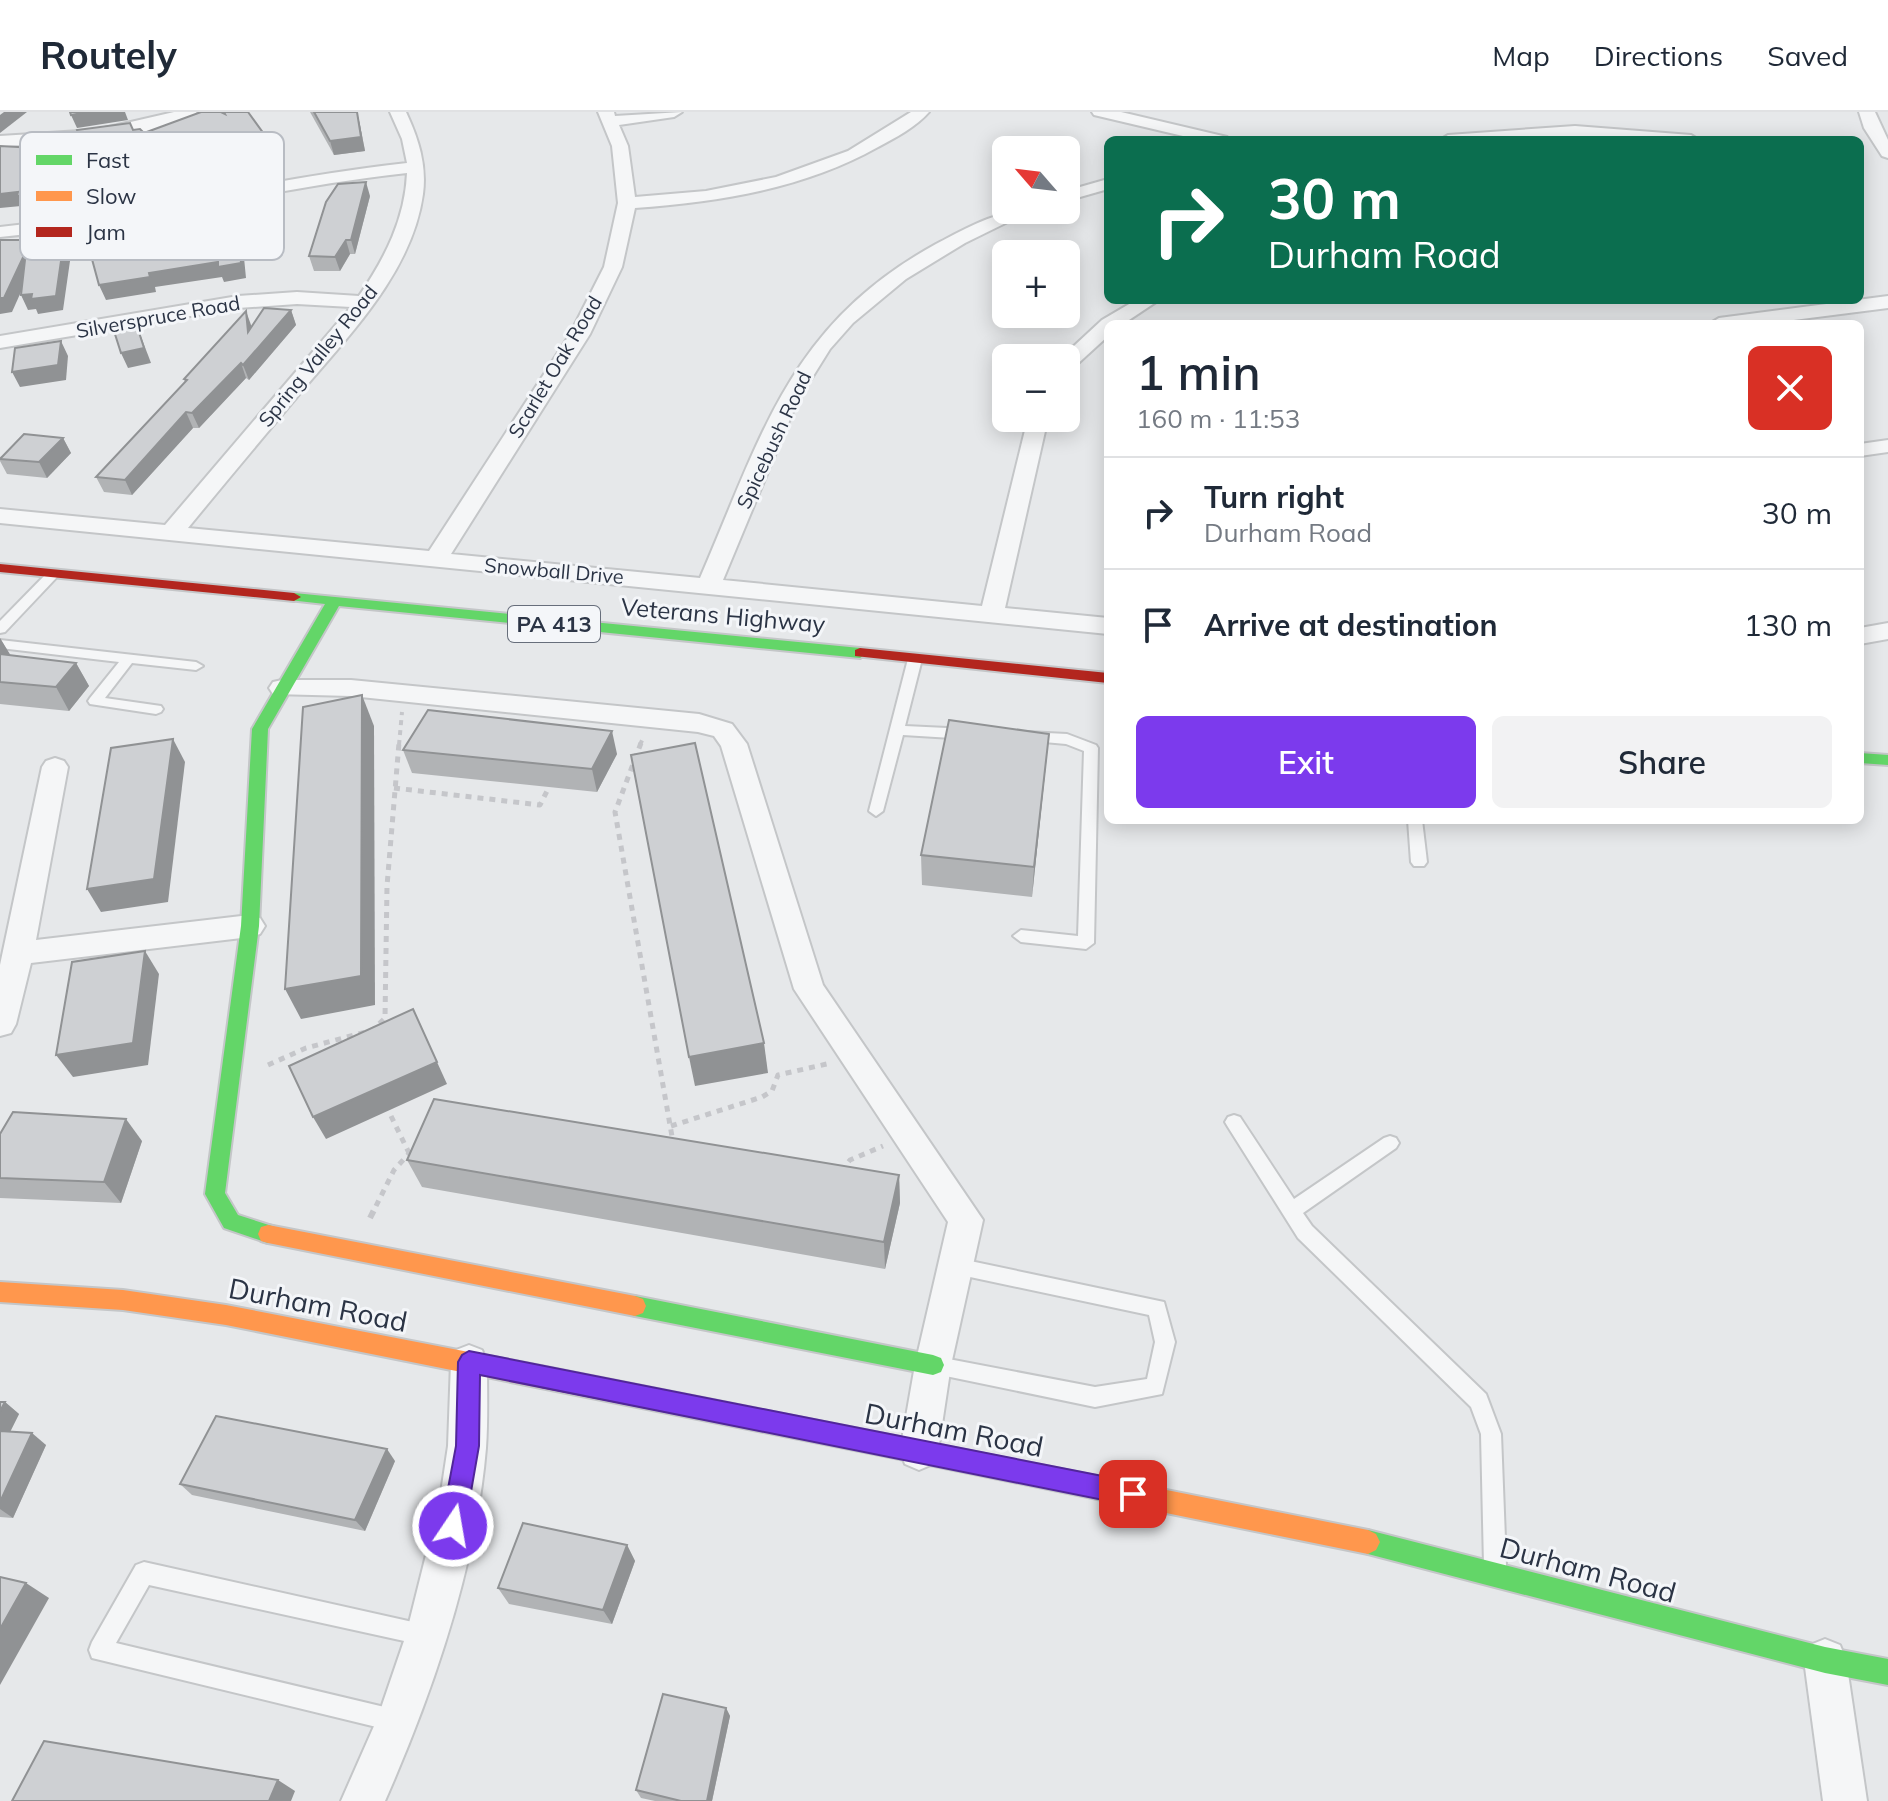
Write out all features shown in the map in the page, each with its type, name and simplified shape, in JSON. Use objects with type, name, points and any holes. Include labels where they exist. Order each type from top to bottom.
[{"type":"main road","name":"Veterans Highway","points":[[0,568],[1104,678]]},
{"type":"main road","points":[[333,603],[260,729],[250,926],[215,1194],[231,1222],[259,1232],[353,1252],[933,1365]]},
{"type":"main road","points":[[1864,758],[1888,760]]},
{"type":"main road","name":"Durham Road","points":[[0,1292],[123,1300],[226,1315],[1351,1537],[1825,1660],[1888,1672]]},
{"type":"street","points":[[115,132],[189,112]]},
{"type":"street","name":"Spring Valley Road","points":[[171,533],[365,302],[403,239],[417,188],[407,126],[398,112]]},
{"type":"street","points":[[608,116],[674,112]]},
{"type":"street","points":[[627,203],[700,199],[777,183],[864,149],[921,112]]},
{"type":"street","points":[[1100,112],[1199,136]]},
{"type":"street","points":[[1864,156],[1888,156],[1867,112]]},
{"type":"street","name":"Scarlet Oak Road","points":[[435,560],[589,317],[613,267],[627,203],[620,146],[608,116]]},
{"type":"street","points":[[1504,136],[1575,131],[1639,136]]},
{"type":"street","points":[[0,141],[20,141]]},
{"type":"street","points":[[284,185],[415,167]]},
{"type":"street","points":[[1080,192],[1104,185]]},
{"type":"street","name":"Spicebush Road","points":[[709,586],[793,390],[822,346],[859,305],[905,270],[946,245],[992,224]]},
{"type":"street","points":[[0,232],[20,230]]},
{"type":"street","name":"Silverspruce Road","points":[[0,342],[238,302],[297,298],[365,302]]},
{"type":"street","points":[[1864,303],[1888,302]]},
{"type":"street","points":[[1116,320],[1143,304]]},
{"type":"street","points":[[1744,320],[1845,304]]},
{"type":"street","points":[[1080,351],[1104,329]]},
{"type":"street","points":[[992,614],[1035,432]]},
{"type":"street","points":[[1864,449],[1888,446]]},
{"type":"street","name":"Snowball Drive","points":[[0,516],[1104,626]]},
{"type":"street","points":[[1864,635],[1888,631]]},
{"type":"street","points":[[282,688],[351,688],[699,723],[723,730],[734,744],[809,989],[966,1220],[933,1365],[919,1451]]},
{"type":"street","points":[[0,1024],[18,953],[55,767]]},
{"type":"street","points":[[18,953],[250,926]]},
{"type":"street","points":[[363,1801],[398,1722],[427,1635],[460,1499],[467,1446],[469,1362]]},
{"type":"street","points":[[1825,1660],[1845,1801]]},
{"type":"lane","points":[[0,629],[53,574]]},
{"type":"lane","points":[[0,644],[196,666]]},
{"type":"lane","points":[[129,658],[95,701],[156,709]]},
{"type":"lane","points":[[876,811],[915,659]]},
{"type":"lane","points":[[897,730],[1067,739],[1091,748],[1086,943],[1021,936]]},
{"type":"lane","points":[[1415,824],[1419,862]]},
{"type":"lane","points":[[1234,1122],[1305,1232],[1479,1401],[1491,1434],[1495,1575]]},
{"type":"lane","points":[[1292,1210],[1390,1143]]},
{"type":"lane","points":[[933,1365],[1095,1397],[1155,1387],[1165,1342],[1157,1308],[956,1266]]},
{"type":"lane","points":[[398,1722],[100,1650],[144,1573],[427,1635]]},
{"type":"path","points":[[230,1080],[306,1048],[373,1030],[385,1018],[387,886],[394,788],[403,712],[412,694]]},
{"type":"path","points":[[651,718],[615,812],[675,1151]]},
{"type":"path","points":[[394,788],[540,805],[547,791]]},
{"type":"path","points":[[351,1035],[356,1045]]},
{"type":"path","points":[[671,1126],[762,1097],[772,1091],[778,1075],[822,1067],[852,1052]]},
{"type":"path","points":[[391,1116],[409,1153]]},
{"type":"path","points":[[840,1178],[850,1160],[910,1137]]},
{"type":"path","points":[[353,1252],[394,1170],[418,1143]]},
{"type":"building","points":[[201,112],[248,112],[262,132],[147,132]]},
{"type":"building","points":[[314,112],[357,112],[361,137],[330,141]]},
{"type":"building","points":[[130,123],[133,130],[143,132],[77,130]]},
{"type":"building","points":[[0,146],[20,147],[20,196],[17,196],[18,192],[0,194]]},
{"type":"building","points":[[366,182],[351,240],[346,240],[335,257],[309,256],[326,202],[338,184]]},
{"type":"building","points":[[0,240],[20,240],[22,260],[4,298],[0,298]]},
{"type":"building","points":[[25,260],[61,260],[56,296],[31,299],[32,294],[21,295]]},
{"type":"building","points":[[92,260],[241,260],[241,263],[218,267],[218,262],[149,273],[150,277],[99,285]]},
{"type":"building","points":[[264,308],[291,310],[243,365],[241,363],[192,413],[186,412],[125,480],[96,477],[187,380],[184,379],[246,311],[248,332]]},
{"type":"building","points":[[137,326],[144,348],[121,353],[114,331]]},
{"type":"building","points":[[61,341],[58,365],[12,372],[15,348]]},
{"type":"building","points":[[24,434],[63,438],[39,462],[0,459]]},
{"type":"building","points":[[0,654],[76,663],[56,687],[0,682]]},
{"type":"building","points":[[362,695],[361,976],[285,989],[303,707]]},
{"type":"building","points":[[428,710],[612,731],[592,769],[403,750]]},
{"type":"building","points":[[949,720],[1049,734],[1034,867],[921,855]]},
{"type":"building","points":[[173,739],[154,879],[87,889],[111,748]]},
{"type":"building","points":[[695,743],[764,1043],[689,1057],[631,755]]},
{"type":"building","points":[[145,951],[133,1043],[56,1055],[72,962]]},
{"type":"building","points":[[413,1009],[437,1062],[313,1117],[289,1066]]},
{"type":"building","points":[[434,1099],[899,1175],[884,1242],[407,1160]]},
{"type":"building","points":[[13,1112],[126,1119],[104,1182],[0,1178],[0,1134]]},
{"type":"building","points":[[216,1416],[387,1449],[355,1520],[180,1484]]},
{"type":"building","points":[[0,1431],[32,1433],[0,1502]]},
{"type":"building","points":[[523,1523],[627,1545],[603,1610],[498,1588]]},
{"type":"building","points":[[0,1577],[26,1583],[0,1629]]},
{"type":"building","points":[[663,1694],[726,1708],[707,1801],[681,1801],[636,1790]]},
{"type":"building","points":[[44,1741],[278,1780],[269,1801],[12,1801]]},
{"type":"traffic: fast","points":[[294,597],[860,653]]},
{"type":"traffic: fast","points":[[268,1234],[231,1222],[215,1194],[250,926],[260,729],[333,603]]},
{"type":"traffic: fast","points":[[1864,758],[1888,760]]},
{"type":"traffic: fast","points":[[635,1306],[933,1365]]},
{"type":"traffic: fast","points":[[1368,1542],[1825,1660],[1888,1672]]},
{"type":"traffic: slow","points":[[268,1234],[635,1306]]},
{"type":"traffic: slow","points":[[0,1292],[123,1300],[226,1315],[541,1377]]},
{"type":"traffic: slow","points":[[890,1446],[1368,1542]]},
{"type":"traffic: jam","points":[[0,568],[294,597]]},
{"type":"traffic: jam","points":[[860,653],[1104,678]]},
{"type":"traffic: jam","points":[[541,1377],[890,1446]]},
{"type":"route","points":[[453,1526],[467,1446],[469,1362],[1133,1494]]}]
